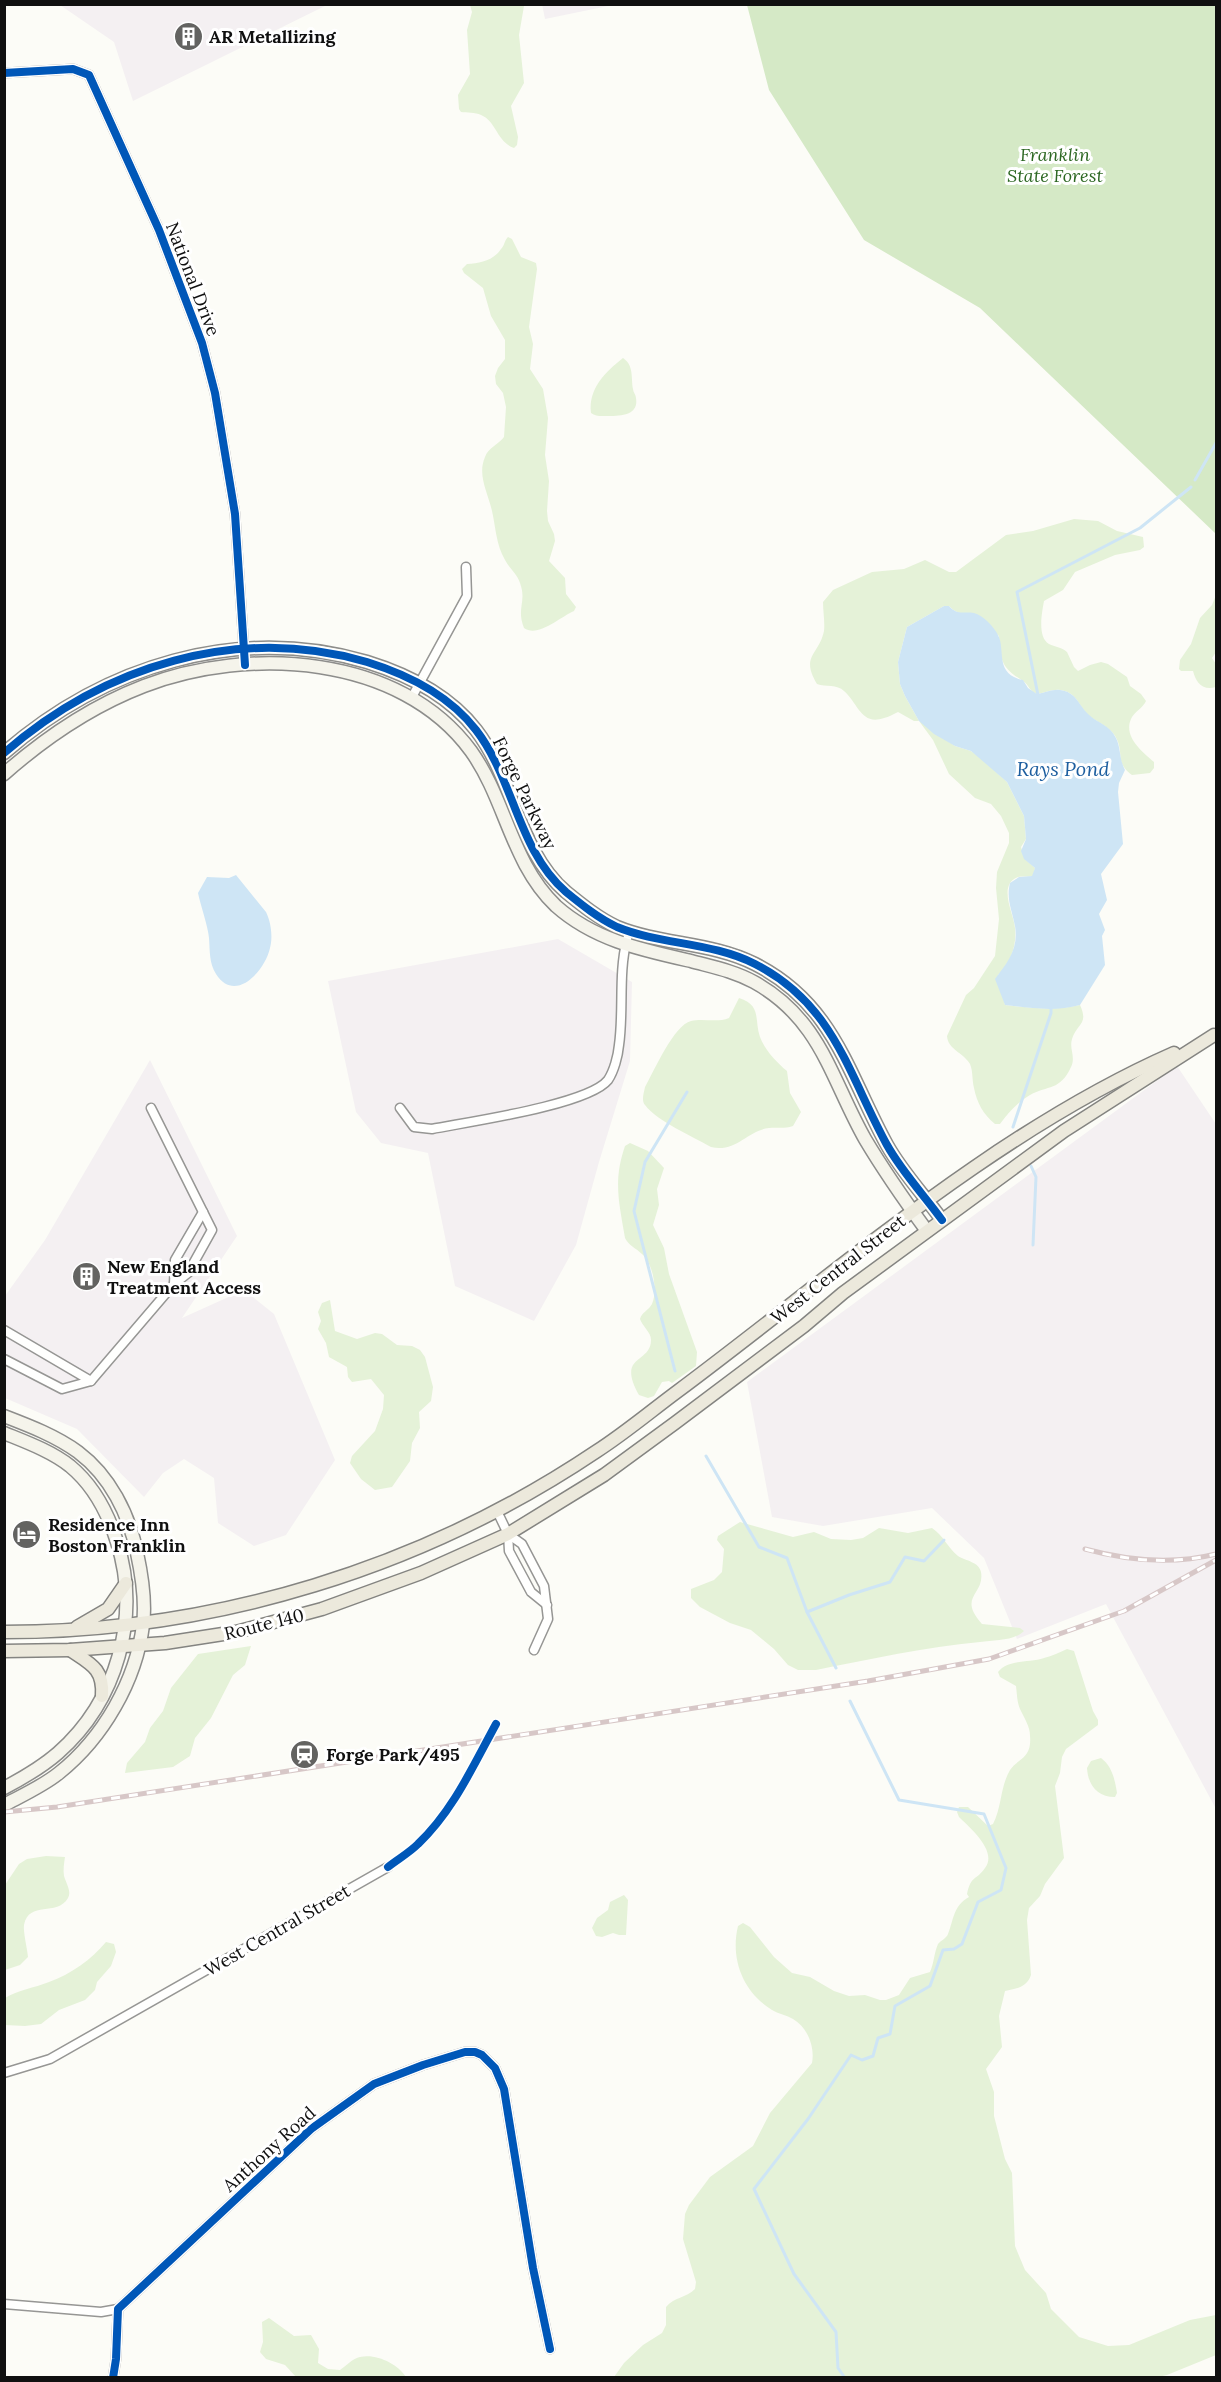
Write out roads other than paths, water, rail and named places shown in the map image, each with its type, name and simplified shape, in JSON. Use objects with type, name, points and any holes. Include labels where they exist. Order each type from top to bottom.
[{"type":"main road","name":"West Central Street","points":[[497,1511],[597,1451],[913,1211],[1035,1128],[1076,1103],[1159,1059],[1215,1034]]},
{"type":"main road","name":"West Central Street","points":[[508,1534],[604,1475],[804,1326],[843,1293],[1073,1124],[1215,1034]]},
{"type":"main road","name":"Route 140","points":[[4,1632],[69,1631],[126,1626],[249,1604],[335,1580],[401,1555],[497,1511]]},
{"type":"main road","name":"Route 140","points":[[4,1651],[70,1650],[139,1645],[219,1635],[322,1610],[421,1573],[508,1534]]},
{"type":"main road","points":[[69,1631],[108,1610],[126,1583]]},
{"type":"main road","points":[[70,1650],[99,1672],[103,1684],[102,1696]]},
{"type":"street","name":"National Drive","points":[[4,74],[73,69],[89,75],[159,230],[202,343],[215,393],[236,514],[245,665]]},
{"type":"street","points":[[412,697],[467,596],[466,567]]},
{"type":"street","name":"Forge Parkway","points":[[4,753],[34,728],[64,708],[128,675],[162,663],[244,649],[319,650],[391,669],[420,684],[452,705],[477,731],[496,762],[531,843],[549,873],[561,888],[586,909],[629,930],[720,951],[754,963],[784,982],[812,1007],[832,1034],[889,1148],[907,1176],[942,1220]]},
{"type":"street","name":"Forge Parkway","points":[[4,774],[37,746],[81,716],[145,686],[179,675],[214,668],[286,664],[338,671],[392,686],[412,697],[448,724],[471,751],[488,782],[524,865],[544,893],[573,919],[601,937],[739,975],[769,992],[797,1014],[808,1027],[827,1059],[864,1137],[927,1231]]},
{"type":"street","points":[[400,1108],[414,1127],[432,1129],[575,1098],[599,1087],[607,1080],[613,1069],[619,1045],[620,997],[625,945],[629,930]]},
{"type":"street","points":[[4,1359],[62,1389],[92,1382],[174,1284],[188,1273],[212,1230],[151,1108]]},
{"type":"street","points":[[174,1284],[175,1260],[203,1212]]},
{"type":"street","points":[[4,1330],[92,1382]]},
{"type":"street","points":[[4,1416],[66,1444],[80,1453],[105,1480],[124,1512],[135,1546],[143,1588],[143,1624],[139,1645],[123,1688],[97,1735],[60,1772],[4,1805]]},
{"type":"street","points":[[4,1434],[57,1457],[69,1465],[90,1486],[114,1533],[126,1583],[126,1626],[122,1646],[102,1696],[80,1730],[62,1749],[26,1776],[4,1788]]},
{"type":"street","points":[[497,1511],[508,1534],[509,1551],[531,1592],[547,1605]]},
{"type":"street","points":[[508,1534],[522,1544],[544,1586],[549,1618],[534,1650]]},
{"type":"street","name":"West Central Street","points":[[4,2073],[50,2059],[388,1867]]},
{"type":"street","name":"Anthony Road","points":[[118,2308],[272,2163],[349,2100],[383,2079],[458,2054],[475,2052],[488,2060],[495,2068],[504,2089],[533,2268],[550,2349]]},
{"type":"street","points":[[4,2304],[101,2312],[118,2308],[113,2378]]},
{"type":"water","name":"Rays Pond","points":[[944,606],[949,606],[958,612],[974,613],[984,619],[998,635],[1004,667],[1008,673],[1023,680],[1028,688],[1037,694],[1057,690],[1070,693],[1088,714],[1110,730],[1118,742],[1125,770],[1118,792],[1123,844],[1101,874],[1107,900],[1099,914],[1105,930],[1102,936],[1105,965],[1080,1005],[1052,1009],[1005,1005],[995,979],[1014,949],[1016,934],[1009,899],[1010,883],[1019,877],[1032,876],[1035,868],[1024,859],[1021,851],[1026,839],[1024,816],[1007,782],[971,751],[955,746],[934,734],[919,721],[900,684],[898,662],[907,627]]},
{"type":"water","points":[[236,875],[266,912],[271,939],[267,957],[256,974],[240,985],[232,986],[216,974],[212,966],[208,933],[198,893],[207,877],[229,878]]},
{"type":"waterway","points":[[1195,480],[1216,443]]},
{"type":"waterway","points":[[1038,695],[1017,592],[1140,528],[1191,487]]},
{"type":"waterway","points":[[1013,1127],[1051,1013],[1051,1007]]},
{"type":"waterway","points":[[675,1371],[634,1211],[645,1162],[687,1092]]},
{"type":"waterway","points":[[1031,1166],[1036,1177],[1033,1245]]},
{"type":"waterway","points":[[706,1456],[759,1547],[787,1558],[807,1612],[836,1668]]},
{"type":"waterway","points":[[807,1612],[890,1582],[905,1557],[924,1561],[944,1540]]},
{"type":"waterway","points":[[845,2378],[838,2368],[836,2332],[794,2274],[754,2189],[808,2119],[851,2055],[862,2060],[873,2056],[878,2038],[890,2034],[895,2006],[930,1986],[943,1950],[954,1949],[962,1944],[978,1902],[1001,1890],[1006,1868],[984,1814],[899,1800],[850,1701]]},
{"type":"railway","points":[[1085,1549],[1134,1559],[1151,1560],[1183,1560],[1216,1554]]},
{"type":"railway","points":[[4,1812],[57,1807],[868,1681],[989,1659],[1124,1611],[1216,1560]]},
{"type":"place","name":"AR Metallizing","points":[[188,36]]},
{"type":"place","name":"New England Treatment Access","points":[[86,1276]]},
{"type":"place","name":"Residence Inn Boston Franklin","points":[[27,1534]]},
{"type":"place","name":"Forge Park/495","points":[[305,1754]]},
{"type":"park label","name":"Franklin State Forest","points":[[1055,164]]}]
